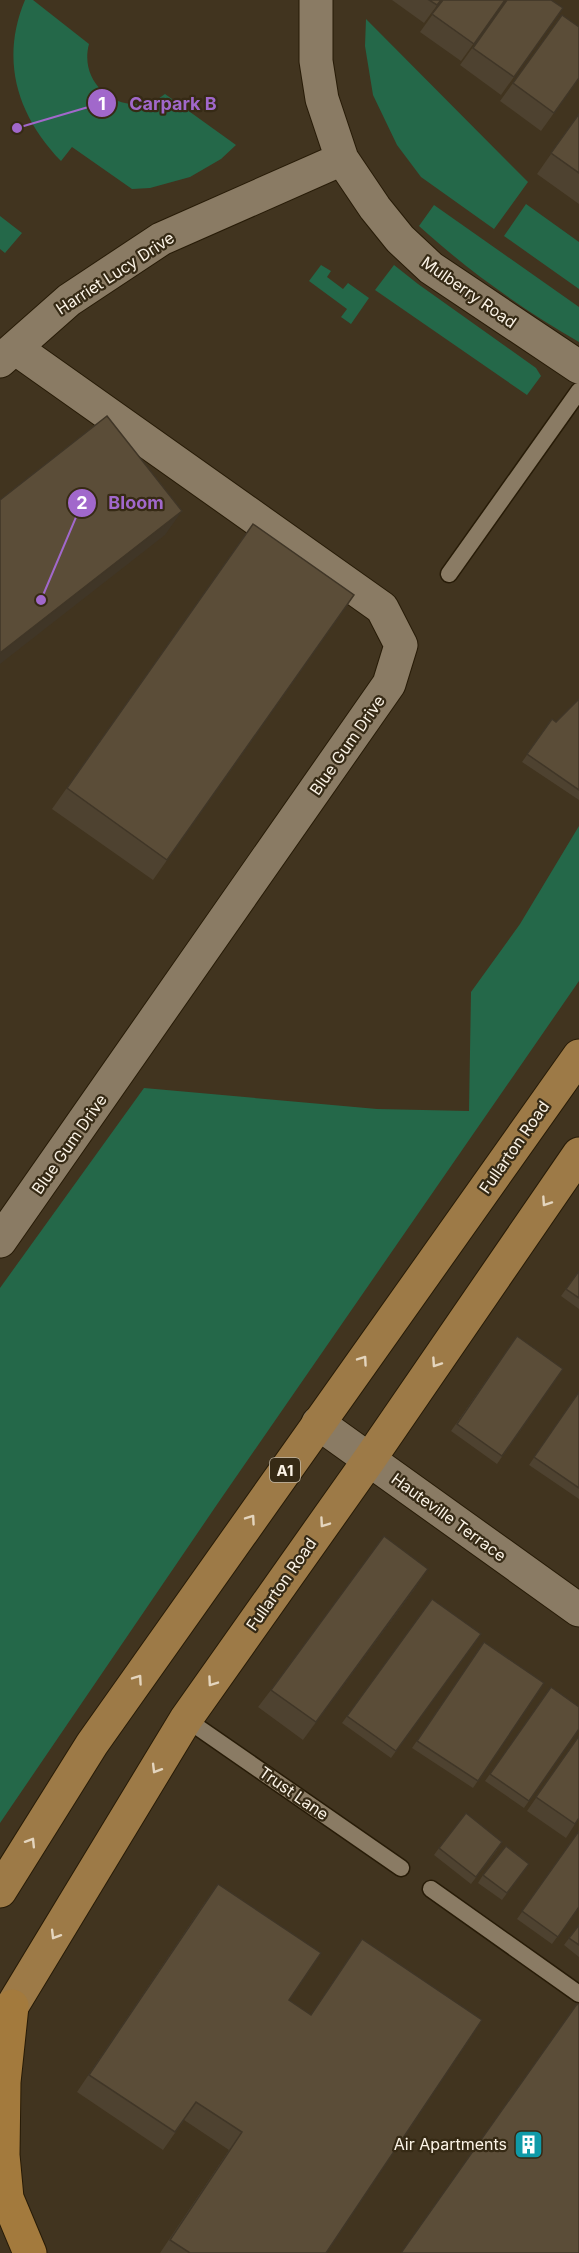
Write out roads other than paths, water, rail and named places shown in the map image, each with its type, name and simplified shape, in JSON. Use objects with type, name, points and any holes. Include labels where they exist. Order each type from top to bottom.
[{"type":"highway","points":[[6,2016],[3,2156],[7,2198],[30,2253]]},
{"type":"highway","points":[[0,2234],[21,2253]]},
{"type":"main road","name":"Fullarton Road","points":[[0,1891],[92,1744],[579,1056]]},
{"type":"main road","name":"Fullarton Road","points":[[6,2016],[186,1719],[575,1166]]},
{"type":"street","name":"Mulberry Road","points":[[316,0],[316,61],[322,99],[342,159],[375,208],[400,239],[431,267],[579,367]]},
{"type":"street","name":"Harriet Lucy Drive","points":[[8,355],[69,300],[161,239],[342,159]]},
{"type":"street","name":"Blue Gum Drive","points":[[0,1241],[389,684],[401,645],[382,608],[8,355]]},
{"type":"street","name":"Hauteville Terrace","points":[[318,1423],[579,1610]]},
{"type":"lane","points":[[449,574],[579,391]]},
{"type":"lane","name":"Trust Lane","points":[[186,1719],[401,1868]]},
{"type":"lane","points":[[431,1889],[579,1994]]},
{"type":"place","name":"Carpark B","points":[[17,128]]},
{"type":"place","name":"Bloom","points":[[41,600]]},
{"type":"place","name":"Air Apartments","points":[[528,2144]]}]
